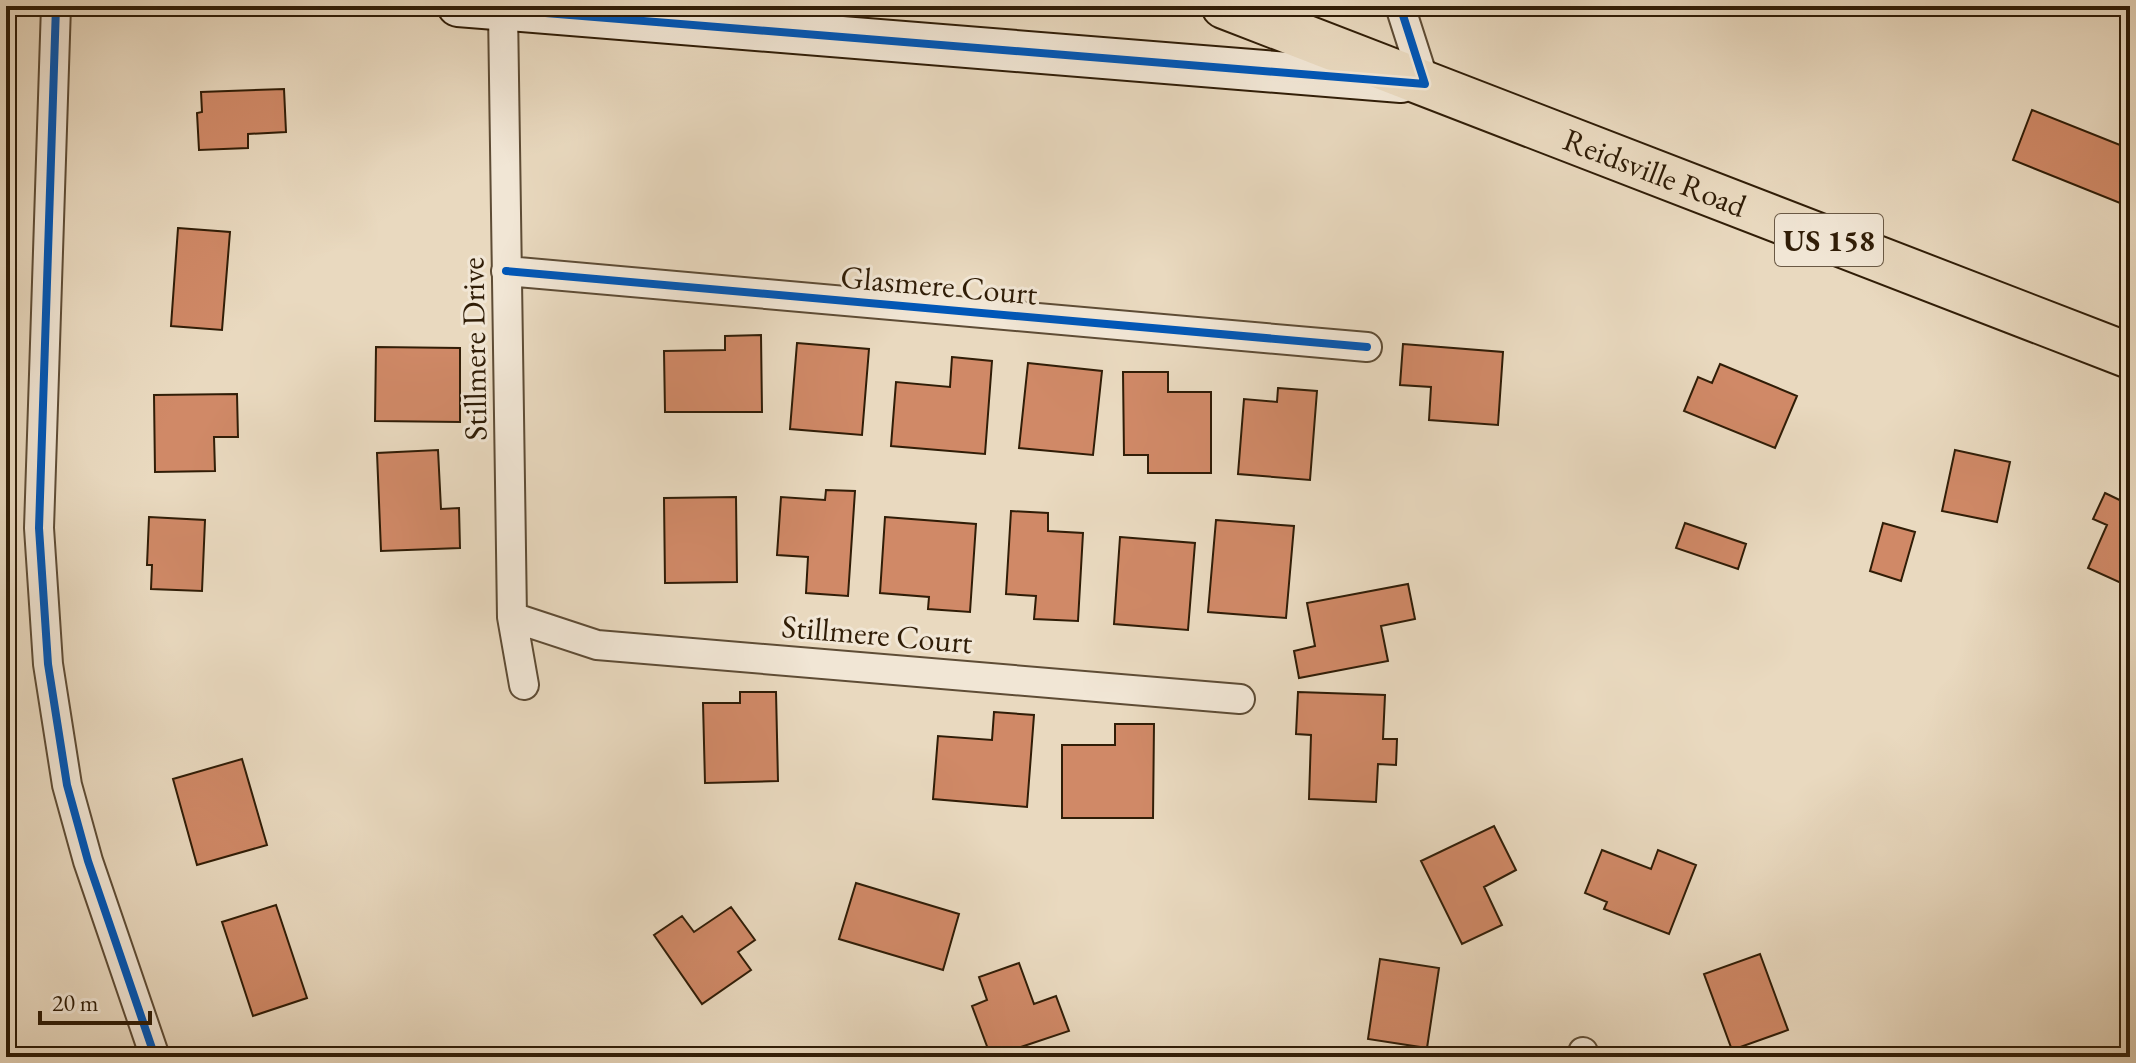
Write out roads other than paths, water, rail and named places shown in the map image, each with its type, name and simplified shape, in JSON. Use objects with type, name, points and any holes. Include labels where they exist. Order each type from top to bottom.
[{"type":"highway","name":"Reidsville Road","points":[[1224,6],[2130,356]]},
{"type":"street","points":[[56,6],[39,528],[48,664],[67,785],[88,861],[155,1057]]},
{"type":"street","points":[[458,6],[1425,84],[1400,6]]},
{"type":"street","name":"Stillmere Drive","points":[[503,11],[512,617],[524,685]]},
{"type":"street","name":"Glasmere Court","points":[[506,271],[1367,347]]},
{"type":"street","name":"Stillmere Court","points":[[512,617],[597,645],[1240,699]]}]
